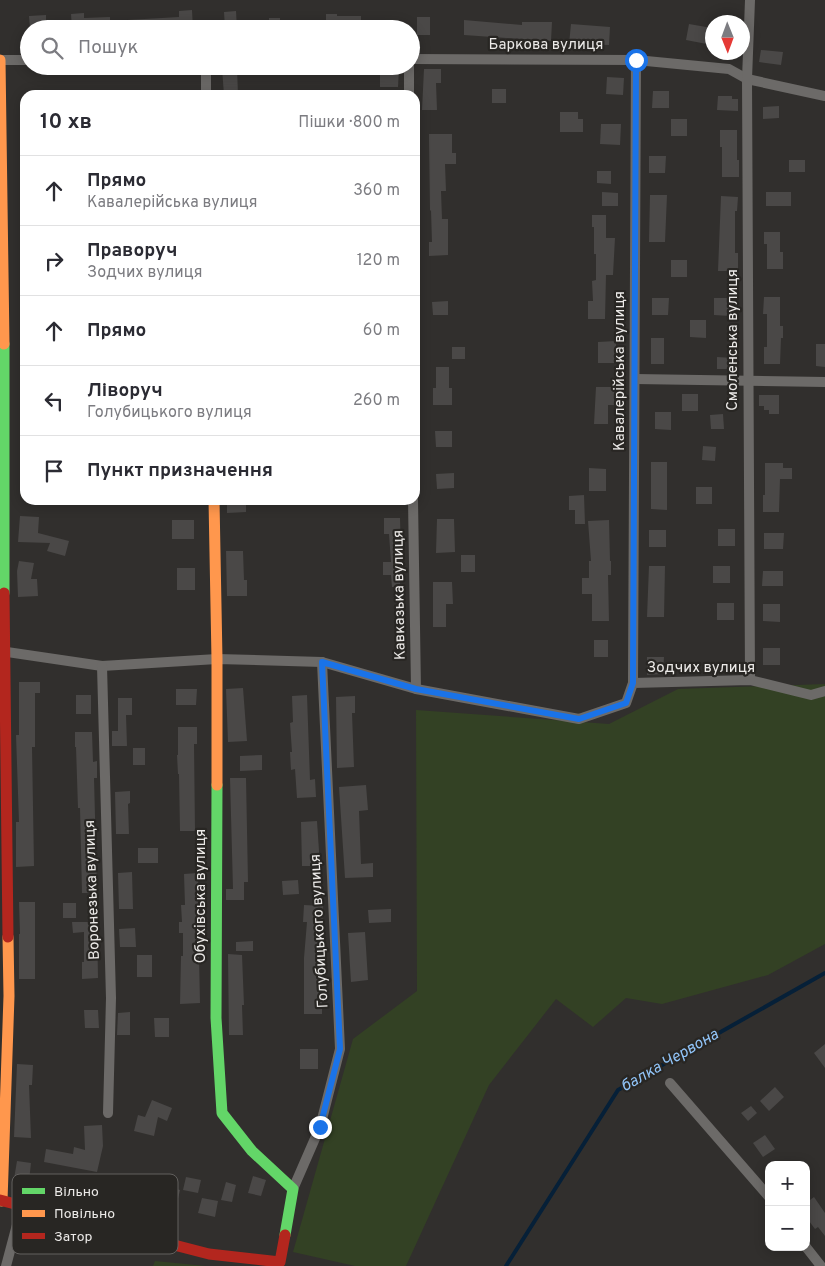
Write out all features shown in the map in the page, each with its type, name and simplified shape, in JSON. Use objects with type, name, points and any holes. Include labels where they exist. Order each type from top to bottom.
[{"type":"street","name":"Смоленська вулиця","points":[[750,0],[746,79],[750,680]]},
{"type":"street","name":"Баркова вулиця","points":[[420,59],[636,60],[730,69],[746,79],[825,96]]},
{"type":"street","points":[[1,1200],[9,996],[2,651],[0,60],[20,60]]},
{"type":"street","name":"Кавалерійська вулиця","points":[[633,683],[636,60]]},
{"type":"street","points":[[206,75],[206,90]]},
{"type":"street","points":[[409,75],[409,90]]},
{"type":"street","points":[[635,379],[825,382]]},
{"type":"street","name":"Обухівська вулиця","points":[[214,505],[217,659],[216,1018],[222,1113],[252,1151],[293,1190]]},
{"type":"street","name":"Кавказька вулиця","points":[[414,505],[416,689]]},
{"type":"street","points":[[2,651],[102,666],[217,659],[322,662],[416,689]]},
{"type":"street","name":"Голубицького вулиця","points":[[293,1190],[320,1127],[340,1049],[322,662]]},
{"type":"street","name":"Воронезька вулиця","points":[[102,666],[111,998],[108,1113]]},
{"type":"street","name":"Зодчих вулиця","points":[[416,689],[579,719],[626,703],[633,683],[750,680],[811,695],[825,691]]},
{"type":"street","points":[[670,1083],[765,1192]]},
{"type":"street","points":[[178,1246],[209,1254],[280,1262],[293,1190]]},
{"type":"street","points":[[6,1266],[12,1244]]},
{"type":"street","points":[[809,1251],[821,1266]]},
{"type":"green space","points":[[825,684],[825,944],[768,975],[662,1004],[626,998],[593,1027],[556,999],[489,1085],[406,1266],[355,1266],[293,1252],[353,1039],[417,991],[416,710],[609,724],[678,689]]},
{"type":"green space","points":[[155,1261],[206,1266],[153,1266]]},
{"type":"building","points":[[192,10],[193,20],[127,20],[179,17],[179,11]]},
{"type":"building","points":[[236,11],[236,20],[224,20],[224,12]]},
{"type":"building","points":[[84,13],[84,18],[110,17],[110,20],[71,20],[71,14]]},
{"type":"building","points":[[326,14],[361,16],[361,20],[326,20]]},
{"type":"building","points":[[46,15],[46,20],[29,20],[29,16]]},
{"type":"building","points":[[417,17],[430,17],[430,35],[420,35],[420,20],[417,20]]},
{"type":"building","points":[[269,18],[280,18],[280,20],[269,20]]},
{"type":"building","points":[[464,20],[522,25],[522,22],[552,22],[551,41],[464,35]]},
{"type":"building","points":[[571,24],[610,27],[609,45],[569,44]]},
{"type":"building","points":[[689,24],[705,27],[705,44],[686,40]]},
{"type":"building","points":[[761,50],[783,52],[781,65],[759,62]]},
{"type":"building","points":[[424,69],[441,69],[441,83],[436,83],[437,110],[422,110]]},
{"type":"building","points":[[223,75],[237,75],[238,90],[224,90]]},
{"type":"building","points":[[380,75],[399,75],[398,87],[380,87]]},
{"type":"building","points":[[607,77],[624,78],[623,95],[606,94]]},
{"type":"building","points":[[492,89],[506,89],[506,103],[492,103]]},
{"type":"building","points":[[653,91],[669,91],[669,108],[652,108]]},
{"type":"building","points":[[718,96],[732,96],[732,99],[738,99],[738,111],[717,110]]},
{"type":"building","points":[[779,106],[779,118],[763,119],[763,107]]},
{"type":"building","points":[[560,112],[578,112],[578,119],[583,119],[583,132],[560,132]]},
{"type":"building","points":[[671,119],[687,119],[687,136],[671,136]]},
{"type":"building","points":[[601,124],[621,124],[620,145],[600,144]]},
{"type":"building","points":[[720,130],[737,130],[739,177],[722,177]]},
{"type":"building","points":[[429,134],[452,134],[452,153],[456,153],[456,164],[445,164],[446,191],[441,191],[442,219],[448,219],[448,255],[429,256],[429,242],[432,242]]},
{"type":"building","points":[[649,156],[666,156],[665,173],[649,173]]},
{"type":"building","points":[[789,160],[805,160],[805,172],[789,172]]},
{"type":"building","points":[[597,171],[611,171],[611,184],[597,183]]},
{"type":"building","points":[[602,192],[618,193],[618,206],[602,206]]},
{"type":"building","points":[[766,192],[791,192],[791,206],[766,206]]},
{"type":"building","points":[[650,195],[667,195],[665,242],[649,242]]},
{"type":"building","points":[[721,196],[738,197],[737,211],[735,211],[735,253],[738,253],[738,271],[718,271]]},
{"type":"building","points":[[592,215],[606,215],[606,238],[615,238],[613,275],[606,275],[605,319],[588,319],[588,301],[593,301],[592,281],[596,280],[596,254],[594,254]]},
{"type":"building","points":[[764,232],[780,232],[780,252],[783,252],[783,269],[767,269],[767,244],[764,244]]},
{"type":"building","points":[[671,260],[687,260],[687,277],[671,277]]},
{"type":"building","points":[[764,297],[780,297],[780,326],[783,326],[783,338],[781,338],[780,364],[764,364],[764,347],[767,347],[767,314],[763,314]]},
{"type":"building","points":[[652,298],[669,298],[668,315],[652,315]]},
{"type":"building","points":[[714,298],[731,298],[730,316],[714,315]]},
{"type":"building","points":[[448,301],[448,315],[433,315],[432,302]]},
{"type":"building","points":[[690,320],[706,320],[706,338],[690,337]]},
{"type":"building","points":[[651,338],[664,338],[664,364],[651,364]]},
{"type":"building","points":[[616,341],[616,363],[598,363],[598,342]]},
{"type":"building","points":[[816,344],[825,344],[825,367],[816,366]]},
{"type":"building","points":[[452,347],[465,347],[465,359],[452,359]]},
{"type":"building","points":[[717,357],[733,358],[733,369],[717,369]]},
{"type":"building","points":[[436,367],[449,367],[449,388],[452,388],[452,405],[433,405],[433,388],[436,388]]},
{"type":"building","points":[[596,387],[615,387],[614,405],[608,405],[608,424],[594,424]]},
{"type":"building","points":[[682,394],[698,394],[698,411],[682,411]]},
{"type":"building","points":[[759,395],[779,395],[779,414],[769,414],[769,410],[764,410],[764,406],[759,406]]},
{"type":"building","points":[[655,412],[671,412],[671,430],[655,429]]},
{"type":"building","points":[[723,414],[724,429],[711,429],[710,415]]},
{"type":"building","points":[[435,431],[452,431],[452,447],[436,447]]},
{"type":"building","points":[[703,446],[716,447],[715,461],[702,460]]},
{"type":"building","points":[[651,462],[667,462],[667,510],[651,509]]},
{"type":"building","points":[[765,463],[783,463],[783,468],[792,468],[792,479],[780,479],[779,512],[763,512]]},
{"type":"building","points":[[589,468],[606,469],[606,491],[589,491]]},
{"type":"building","points":[[454,473],[454,488],[437,489],[436,474]]},
{"type":"building","points":[[696,487],[712,487],[712,504],[696,504]]},
{"type":"building","points":[[584,495],[585,524],[575,524],[575,510],[569,510],[569,496]]},
{"type":"building","points":[[227,505],[246,505],[246,512],[227,513]]},
{"type":"building","points":[[20,516],[39,517],[38,533],[69,541],[65,556],[47,551],[50,543],[18,542]]},
{"type":"building","points":[[384,518],[400,518],[400,587],[392,587],[391,575],[383,575],[383,562],[391,562],[389,534],[384,534]]},
{"type":"building","points":[[437,519],[454,519],[455,552],[436,553]]},
{"type":"building","points":[[172,520],[194,520],[194,539],[172,539]]},
{"type":"building","points":[[609,520],[611,575],[608,575],[609,621],[592,621],[592,594],[582,594],[582,578],[589,578],[589,561],[591,561],[588,521]]},
{"type":"building","points":[[718,529],[735,529],[735,546],[718,546]]},
{"type":"building","points":[[649,530],[666,530],[666,547],[649,547]]},
{"type":"building","points":[[764,533],[784,533],[783,549],[764,549]]},
{"type":"building","points":[[226,551],[243,551],[244,580],[247,580],[247,596],[227,596]]},
{"type":"building","points":[[461,555],[475,555],[475,572],[461,572]]},
{"type":"building","points":[[19,561],[34,563],[31,579],[37,579],[38,596],[18,597],[17,571]]},
{"type":"building","points":[[649,566],[665,566],[664,617],[647,617]]},
{"type":"building","points":[[713,566],[730,566],[730,583],[713,583]]},
{"type":"building","points":[[177,568],[195,568],[195,590],[177,590]]},
{"type":"building","points":[[763,571],[783,571],[783,586],[762,586]]},
{"type":"building","points":[[433,582],[452,582],[453,604],[446,604],[446,627],[433,627]]},
{"type":"building","points":[[717,603],[734,603],[734,620],[717,620]]},
{"type":"building","points":[[763,604],[780,604],[780,622],[763,621]]},
{"type":"building","points":[[594,640],[608,640],[608,657],[594,657]]},
{"type":"building","points":[[763,648],[780,648],[780,665],[763,665]]},
{"type":"building","points":[[647,657],[664,657],[663,674],[647,675]]},
{"type":"building","points":[[19,682],[40,682],[40,693],[35,693],[35,747],[32,747],[34,866],[16,867],[16,822],[19,822],[16,735],[19,735]]},
{"type":"building","points":[[243,688],[247,741],[228,742],[226,689]]},
{"type":"building","points":[[176,689],[197,689],[196,705],[176,705]]},
{"type":"building","points":[[76,695],[91,695],[91,714],[76,714]]},
{"type":"building","points":[[307,695],[310,780],[315,779],[316,797],[297,798],[295,769],[291,770],[290,752],[292,752],[290,723],[293,722],[292,696]]},
{"type":"building","points":[[355,696],[355,713],[352,713],[354,767],[337,768],[336,697]]},
{"type":"building","points":[[118,698],[132,698],[132,715],[126,715],[127,746],[112,746],[112,731],[118,731]]},
{"type":"building","points":[[178,727],[197,727],[197,744],[194,744],[195,831],[180,831],[177,755]]},
{"type":"building","points":[[75,732],[92,732],[93,762],[97,761],[97,778],[94,778],[97,893],[82,893],[80,808],[78,808]]},
{"type":"building","points":[[133,748],[145,748],[145,765],[133,765]]},
{"type":"building","points":[[262,755],[262,770],[240,771],[240,756]]},
{"type":"building","points":[[230,778],[246,778],[248,882],[244,882],[244,900],[226,900],[226,889],[233,889]]},
{"type":"building","points":[[366,785],[368,810],[359,811],[361,864],[373,863],[373,877],[345,878],[339,787]]},
{"type":"building","points":[[130,791],[130,803],[128,804],[129,834],[116,834],[115,792]]},
{"type":"building","points":[[317,821],[320,866],[302,866],[301,822]]},
{"type":"building","points":[[138,848],[158,848],[158,863],[138,863]]},
{"type":"building","points":[[132,872],[133,909],[119,909],[118,873]]},
{"type":"building","points":[[198,873],[199,919],[197,956],[199,956],[200,1003],[180,1004],[183,933],[179,933],[179,922],[182,922],[181,905],[185,905],[184,874]]},
{"type":"building","points":[[298,880],[299,894],[283,895],[282,881]]},
{"type":"building","points":[[19,902],[35,902],[35,979],[19,979]]},
{"type":"building","points":[[63,903],[76,903],[76,918],[63,918]]},
{"type":"building","points":[[304,905],[323,906],[320,988],[322,988],[322,1014],[304,1014],[304,958],[307,922],[303,922]]},
{"type":"building","points":[[391,909],[391,922],[369,923],[368,910]]},
{"type":"building","points":[[72,922],[97,922],[98,978],[82,979],[84,932],[73,933]]},
{"type":"building","points":[[135,928],[136,947],[120,947],[119,929]]},
{"type":"building","points":[[365,932],[368,980],[351,982],[348,933]]},
{"type":"building","points":[[253,941],[253,951],[236,951],[236,942]]},
{"type":"building","points":[[228,954],[242,955],[243,1035],[229,1035]]},
{"type":"building","points":[[137,955],[152,955],[152,977],[137,977]]},
{"type":"building","points":[[84,1010],[98,1010],[99,1028],[85,1028]]},
{"type":"building","points":[[130,1012],[130,1035],[117,1035],[118,1013]]},
{"type":"building","points":[[154,1018],[169,1018],[169,1037],[155,1037]]},
{"type":"building","points":[[825,1044],[825,1068],[814,1053]]},
{"type":"building","points":[[300,1049],[318,1049],[318,1069],[300,1069]]},
{"type":"building","points":[[17,1064],[33,1065],[32,1085],[29,1085],[31,1138],[14,1137]]},
{"type":"building","points":[[775,1087],[784,1097],[769,1111],[760,1101]]},
{"type":"building","points":[[152,1100],[172,1108],[167,1121],[158,1117],[154,1136],[134,1131],[138,1115],[145,1117]]},
{"type":"building","points":[[751,1106],[757,1113],[748,1121],[741,1113]]},
{"type":"building","points":[[102,1125],[103,1146],[97,1172],[44,1162],[46,1149],[73,1154],[74,1147],[85,1150],[84,1126]]},
{"type":"building","points":[[765,1135],[775,1149],[763,1157],[753,1143]]},
{"type":"building","points":[[17,1161],[31,1163],[30,1174],[15,1174]]},
{"type":"building","points":[[253,1176],[266,1180],[261,1196],[248,1193]]},
{"type":"building","points":[[186,1177],[201,1180],[198,1193],[183,1190]]},
{"type":"building","points":[[226,1182],[236,1185],[232,1202],[221,1200]]},
{"type":"building","points":[[814,1197],[825,1213],[825,1236],[818,1227],[815,1229],[810,1222],[810,1200]]},
{"type":"building","points":[[202,1198],[218,1201],[215,1217],[198,1213]]},
{"type":"waterway","name":"балка Червона","points":[[506,1266],[618,1090],[825,973]]},
{"type":"traffic: fast","points":[[4,344],[4,593]]},
{"type":"traffic: fast","points":[[217,785],[216,1018],[222,1113],[252,1151],[293,1189],[285,1235]]},
{"type":"traffic: slow","points":[[0,60],[4,344]]},
{"type":"traffic: slow","points":[[214,505],[217,785]]},
{"type":"traffic: slow","points":[[2,1201],[9,996],[8,937]]},
{"type":"traffic: jam","points":[[4,593],[8,937]]},
{"type":"traffic: jam","points":[[0,1200],[12,1203]]},
{"type":"traffic: jam","points":[[178,1246],[209,1254],[280,1262],[285,1235]]},
{"type":"route","points":[[320,1127],[340,1049],[322,662],[416,689],[579,719],[626,703],[633,683],[636,60]]}]
